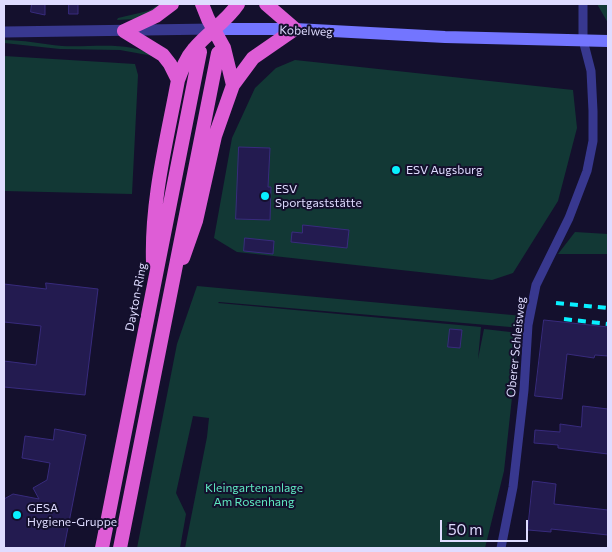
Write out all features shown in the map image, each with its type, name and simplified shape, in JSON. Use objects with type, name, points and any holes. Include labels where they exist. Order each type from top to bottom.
[{"type":"highway","points":[[124,31],[156,16],[172,4]]},
{"type":"highway","points":[[202,4],[233,84]]},
{"type":"highway","points":[[154,285],[152,234],[154,211],[178,80],[185,62],[195,53],[213,30],[224,22],[238,4]]},
{"type":"highway","points":[[173,280],[189,244],[215,136],[233,84],[252,58],[295,29],[266,4]]},
{"type":"highway","points":[[124,31],[163,55],[178,80]]},
{"type":"highway","name":"Dayton-Ring","points":[[102,548],[154,285],[195,53]]},
{"type":"highway","points":[[120,548],[173,280],[222,55]]},
{"type":"main road","name":"Kobelweg","points":[[213,30],[295,29],[445,37],[608,41]]},
{"type":"street","name":"Oberer Schleisweg","points":[[501,548],[513,487],[524,390],[528,324],[535,291],[543,268],[569,218],[587,171],[593,141],[591,71],[584,40],[583,4]]},
{"type":"street","name":"Kobelweg","points":[[4,32],[196,28],[213,30]]},
{"type":"green space","points":[[160,4],[165,4],[136,19],[117,20],[118,18],[148,11]]},
{"type":"green space","points":[[597,4],[608,4],[608,23]]},
{"type":"green space","points":[[4,40],[62,46],[121,46],[144,51],[153,56],[120,50],[60,49],[4,43]]},
{"type":"green space","points":[[4,56],[135,64],[138,75],[132,194],[4,191]]},
{"type":"green space","name":"ESV Augsburg","points":[[295,60],[573,90],[577,128],[558,201],[513,273],[492,280],[237,252],[214,238],[232,138],[255,88],[276,68]]},
{"type":"green space","points":[[575,232],[608,234],[608,254],[558,254]]},
{"type":"green space","name":"Kleingartenanlage Am Rosenhang","points":[[197,286],[523,316],[522,328],[218,303],[481,327],[478,359],[484,329],[519,333],[504,471],[485,548],[185,548],[209,418],[193,416],[176,493],[186,514],[180,548],[137,548],[177,344]]},
{"type":"building","points":[[32,4],[45,4],[45,15],[31,12]]},
{"type":"building","points":[[69,4],[78,4],[78,14],[69,14]]},
{"type":"building","points":[[239,147],[270,148],[268,187],[271,187],[270,220],[236,219]]},
{"type":"building","points":[[303,225],[349,230],[347,248],[291,242],[292,232],[302,233]]},
{"type":"building","points":[[245,238],[274,241],[273,254],[244,251]]},
{"type":"building","points":[[46,283],[98,289],[85,395],[4,387],[4,361],[36,365],[41,326],[4,322],[4,284],[46,289]]},
{"type":"building","points":[[544,320],[608,327],[608,356],[595,355],[594,358],[567,354],[562,399],[535,396]]},
{"type":"building","points":[[450,329],[462,330],[460,348],[448,347]]},
{"type":"building","points":[[583,406],[608,409],[608,454],[558,448],[558,445],[534,443],[535,430],[560,432],[560,424],[581,427]]},
{"type":"building","points":[[55,429],[86,435],[64,548],[4,548],[4,499],[13,494],[39,499],[33,488],[47,480],[50,463],[22,458],[25,436],[53,440]]},
{"type":"building","points":[[533,481],[556,484],[554,504],[608,510],[608,535],[551,529],[551,532],[528,530]]},
{"type":"railway","points":[[556,303],[608,308]]},
{"type":"railway","points":[[564,319],[608,324]]},
{"type":"place","name":"ESV Augsburg","points":[[396,170]]},
{"type":"place","name":"ESV Sportgaststätte","points":[[265,196]]},
{"type":"place","name":"GESA Hygiene-Gruppe","points":[[17,515]]}]
